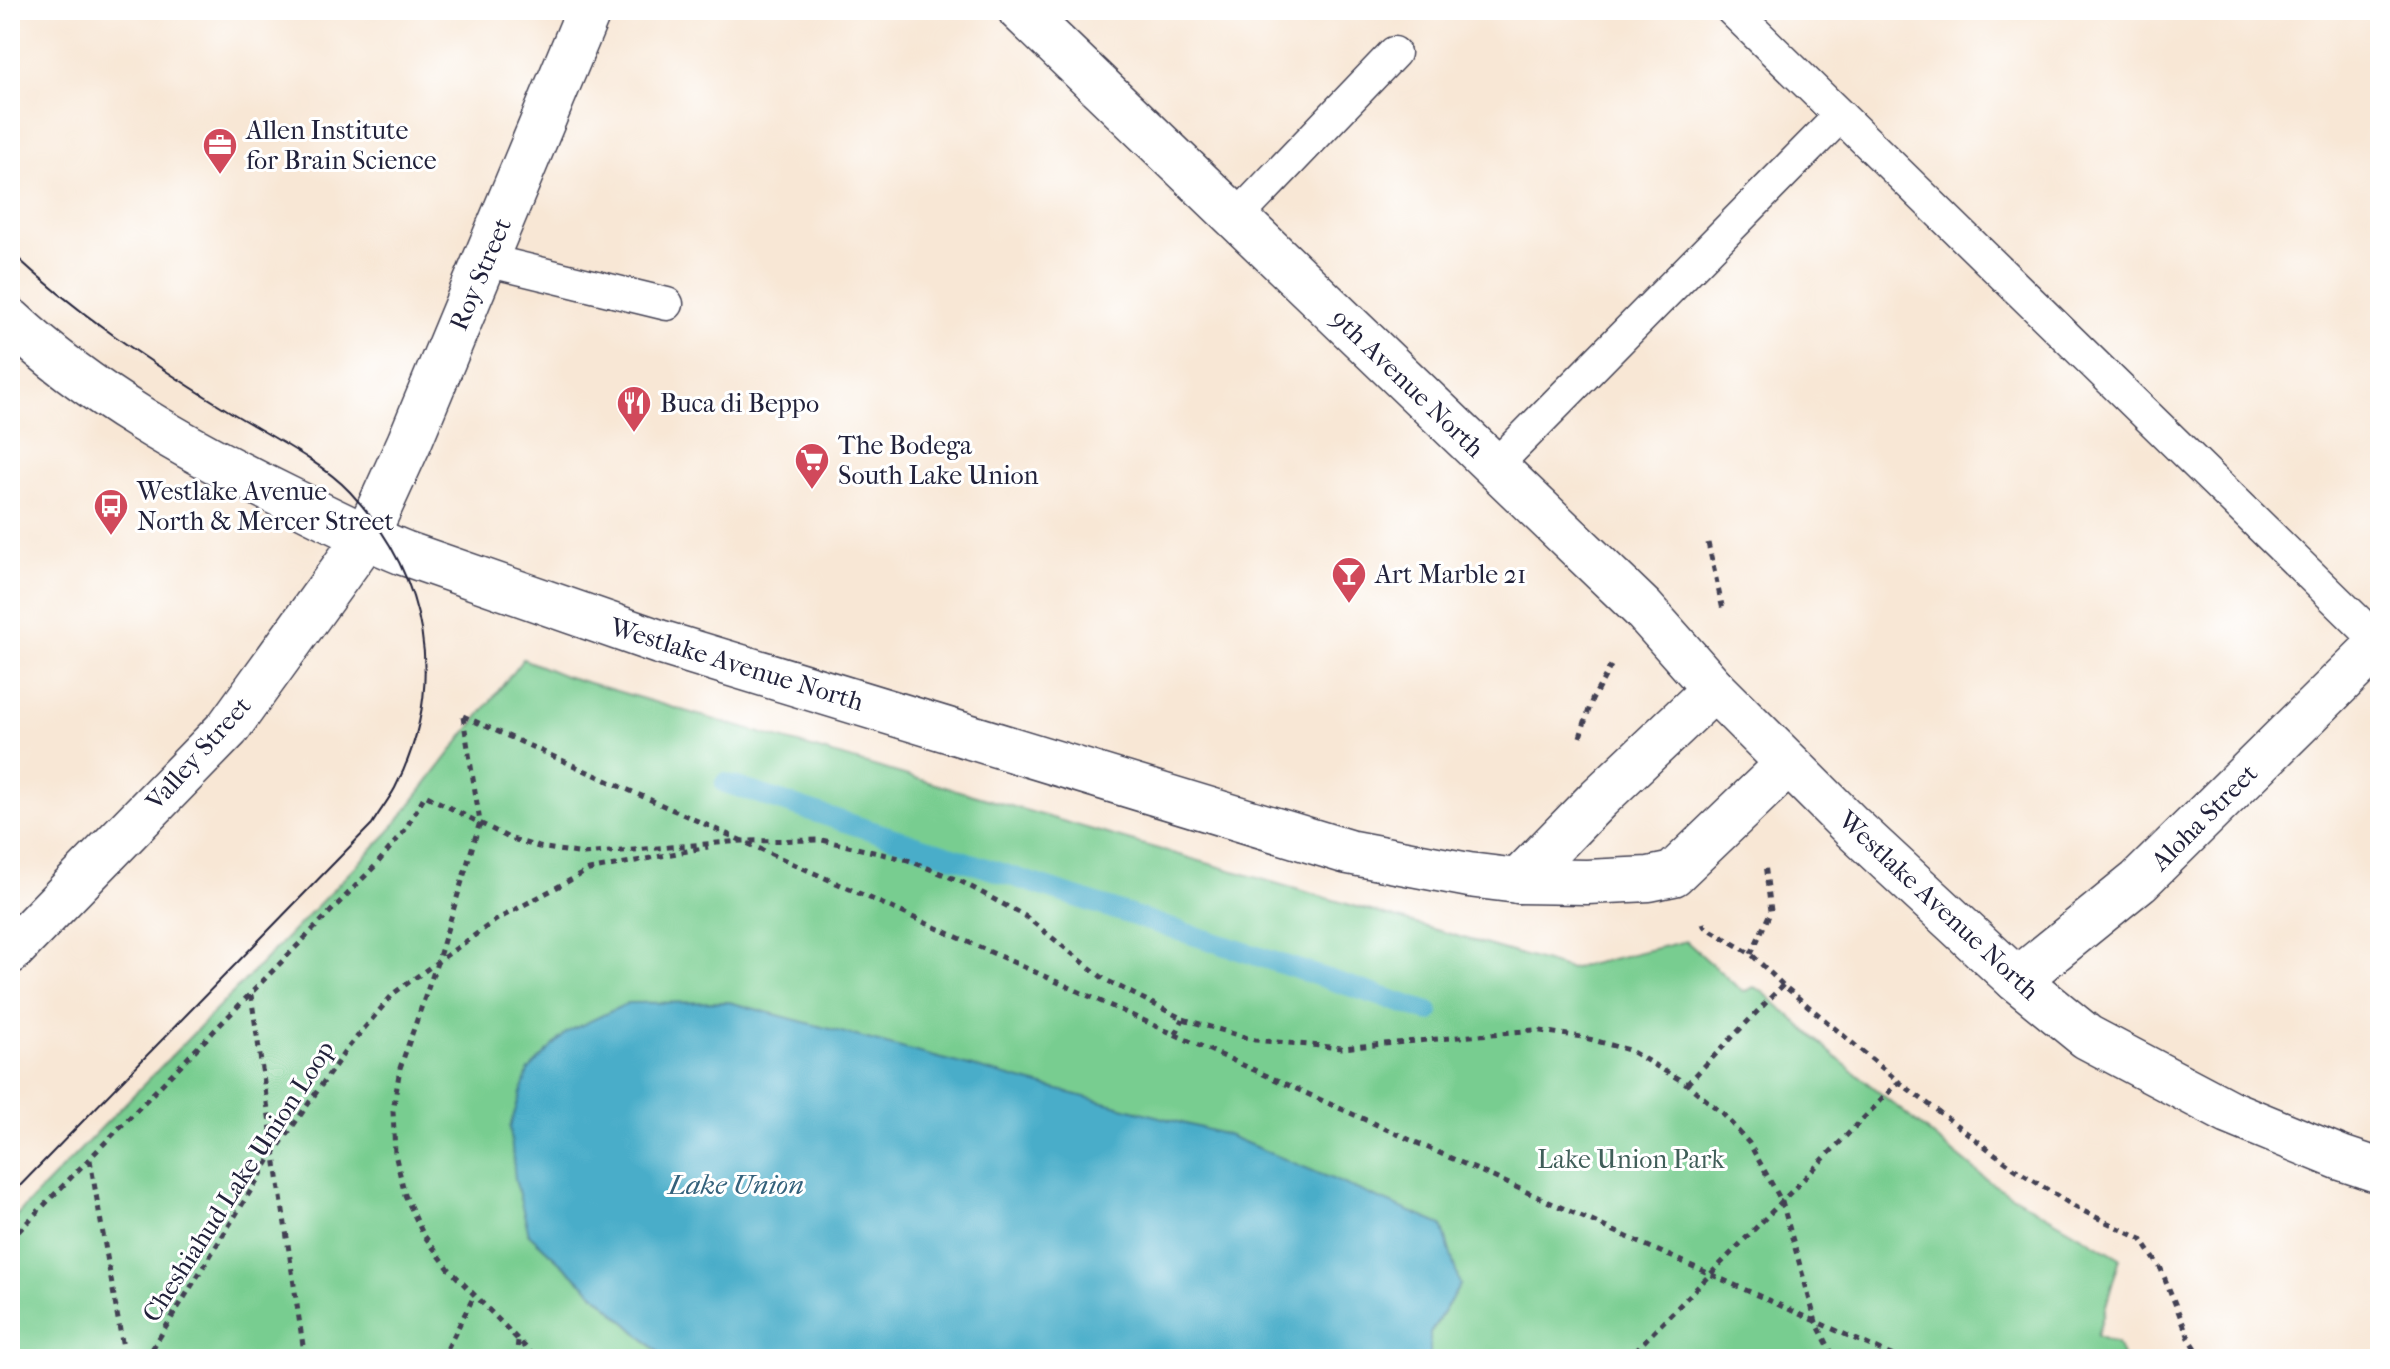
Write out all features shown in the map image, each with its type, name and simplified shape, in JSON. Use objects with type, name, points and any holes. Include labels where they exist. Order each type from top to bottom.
[{"type":"main road","name":"Roy Street","points":[[366,537],[409,443],[589,10]]},
{"type":"main road","name":"9th Avenue North","points":[[1020,10],[1643,609],[1714,689],[1788,764]]},
{"type":"main road","name":"Westlake Avenue North","points":[[10,320],[104,396],[214,461],[404,553],[659,642],[1348,852],[1518,881],[1649,879],[1673,874],[1788,764],[2017,980],[2087,1037],[2229,1112],[2380,1171]]},
{"type":"main road","name":"Valley Street","points":[[10,952],[228,728],[366,537]]},
{"type":"main road","name":"Aloha Street","points":[[2017,980],[2139,881],[2380,643]]},
{"type":"main road","points":[[1518,881],[1599,798],[1714,689]]},
{"type":"lane","points":[[1732,10],[2380,643]]},
{"type":"lane","points":[[1236,218],[1394,53]]},
{"type":"lane","points":[[1495,466],[1840,116]]},
{"type":"lane","points":[[486,260],[667,304]]},
{"type":"path","points":[[1578,741],[1592,700],[1643,609]]},
{"type":"path","points":[[537,1359],[449,1269],[423,1234],[405,1195],[395,1154],[393,1111],[400,1068],[438,960],[480,822],[463,716],[1900,1359]]},
{"type":"path","name":"Cheshiahud Lake Union Loop","points":[[251,994],[375,866],[405,830],[425,795],[509,838],[539,847],[584,854],[743,841],[822,840],[908,860],[962,882],[1025,916],[1104,979],[1183,1019],[1255,1040],[1342,1048],[1534,1030],[1582,1037],[1629,1050],[1687,1084],[1722,1113],[1749,1143],[1782,1202],[1816,1322],[1835,1359]]},
{"type":"path","name":"Cheshiahud Lake Union Loop","points":[[146,1359],[276,1150],[346,1050],[394,993],[496,920],[589,870],[743,841]]},
{"type":"path","points":[[1751,954],[1771,911]]},
{"type":"path","points":[[1704,926],[1751,954],[1783,985],[1899,1082],[2015,1169],[2075,1207],[2141,1239],[2161,1269],[2189,1338],[2203,1359]]},
{"type":"path","points":[[1687,1084],[1783,985]]},
{"type":"path","points":[[251,994],[305,1359]]},
{"type":"path","points":[[10,1240],[251,994]]},
{"type":"path","points":[[1176,1034],[1183,1019]]},
{"type":"path","points":[[1627,1359],[1899,1082]]},
{"type":"path","points":[[90,1160],[125,1359]]},
{"type":"path","points":[[442,1359],[474,1296]]},
{"type":"path","points":[[516,1359],[518,1340]]},
{"type":"green space","name":"Lake Union Park","points":[[523,659],[565,676],[1570,969],[1686,941],[1743,992],[1754,987],[1762,991],[1838,1059],[1991,1183],[2120,1258],[2097,1336],[2117,1344],[2123,1359],[1430,1359],[1430,1334],[1460,1285],[529,1234],[666,1359],[10,1359],[10,1222],[389,832]]},
{"type":"water","name":"Lake Union","points":[[729,1002],[1227,1135],[1442,1225],[1460,1285],[1430,1333],[1430,1359],[666,1359],[529,1234],[515,1179],[510,1127],[528,1071],[567,1032],[628,1003]]},
{"type":"waterway","points":[[725,783],[1429,1012]]},
{"type":"tram line","points":[[10,251],[60,295],[113,335],[307,458],[350,492],[377,525],[397,559],[412,595],[422,633],[425,671],[421,710],[411,749],[395,788],[372,824],[10,1196]]},
{"type":"place","name":"Allen Institute for Brain Science","points":[[220,176]]},
{"type":"place","name":"Buca di Beppo","points":[[634,434]]},
{"type":"place","name":"The Bodega South Lake Union","points":[[812,491]]},
{"type":"place","name":"Westlake Avenue North & Mercer Street","points":[[111,537]]},
{"type":"place","name":"Art Marble 21","points":[[1349,605]]}]
